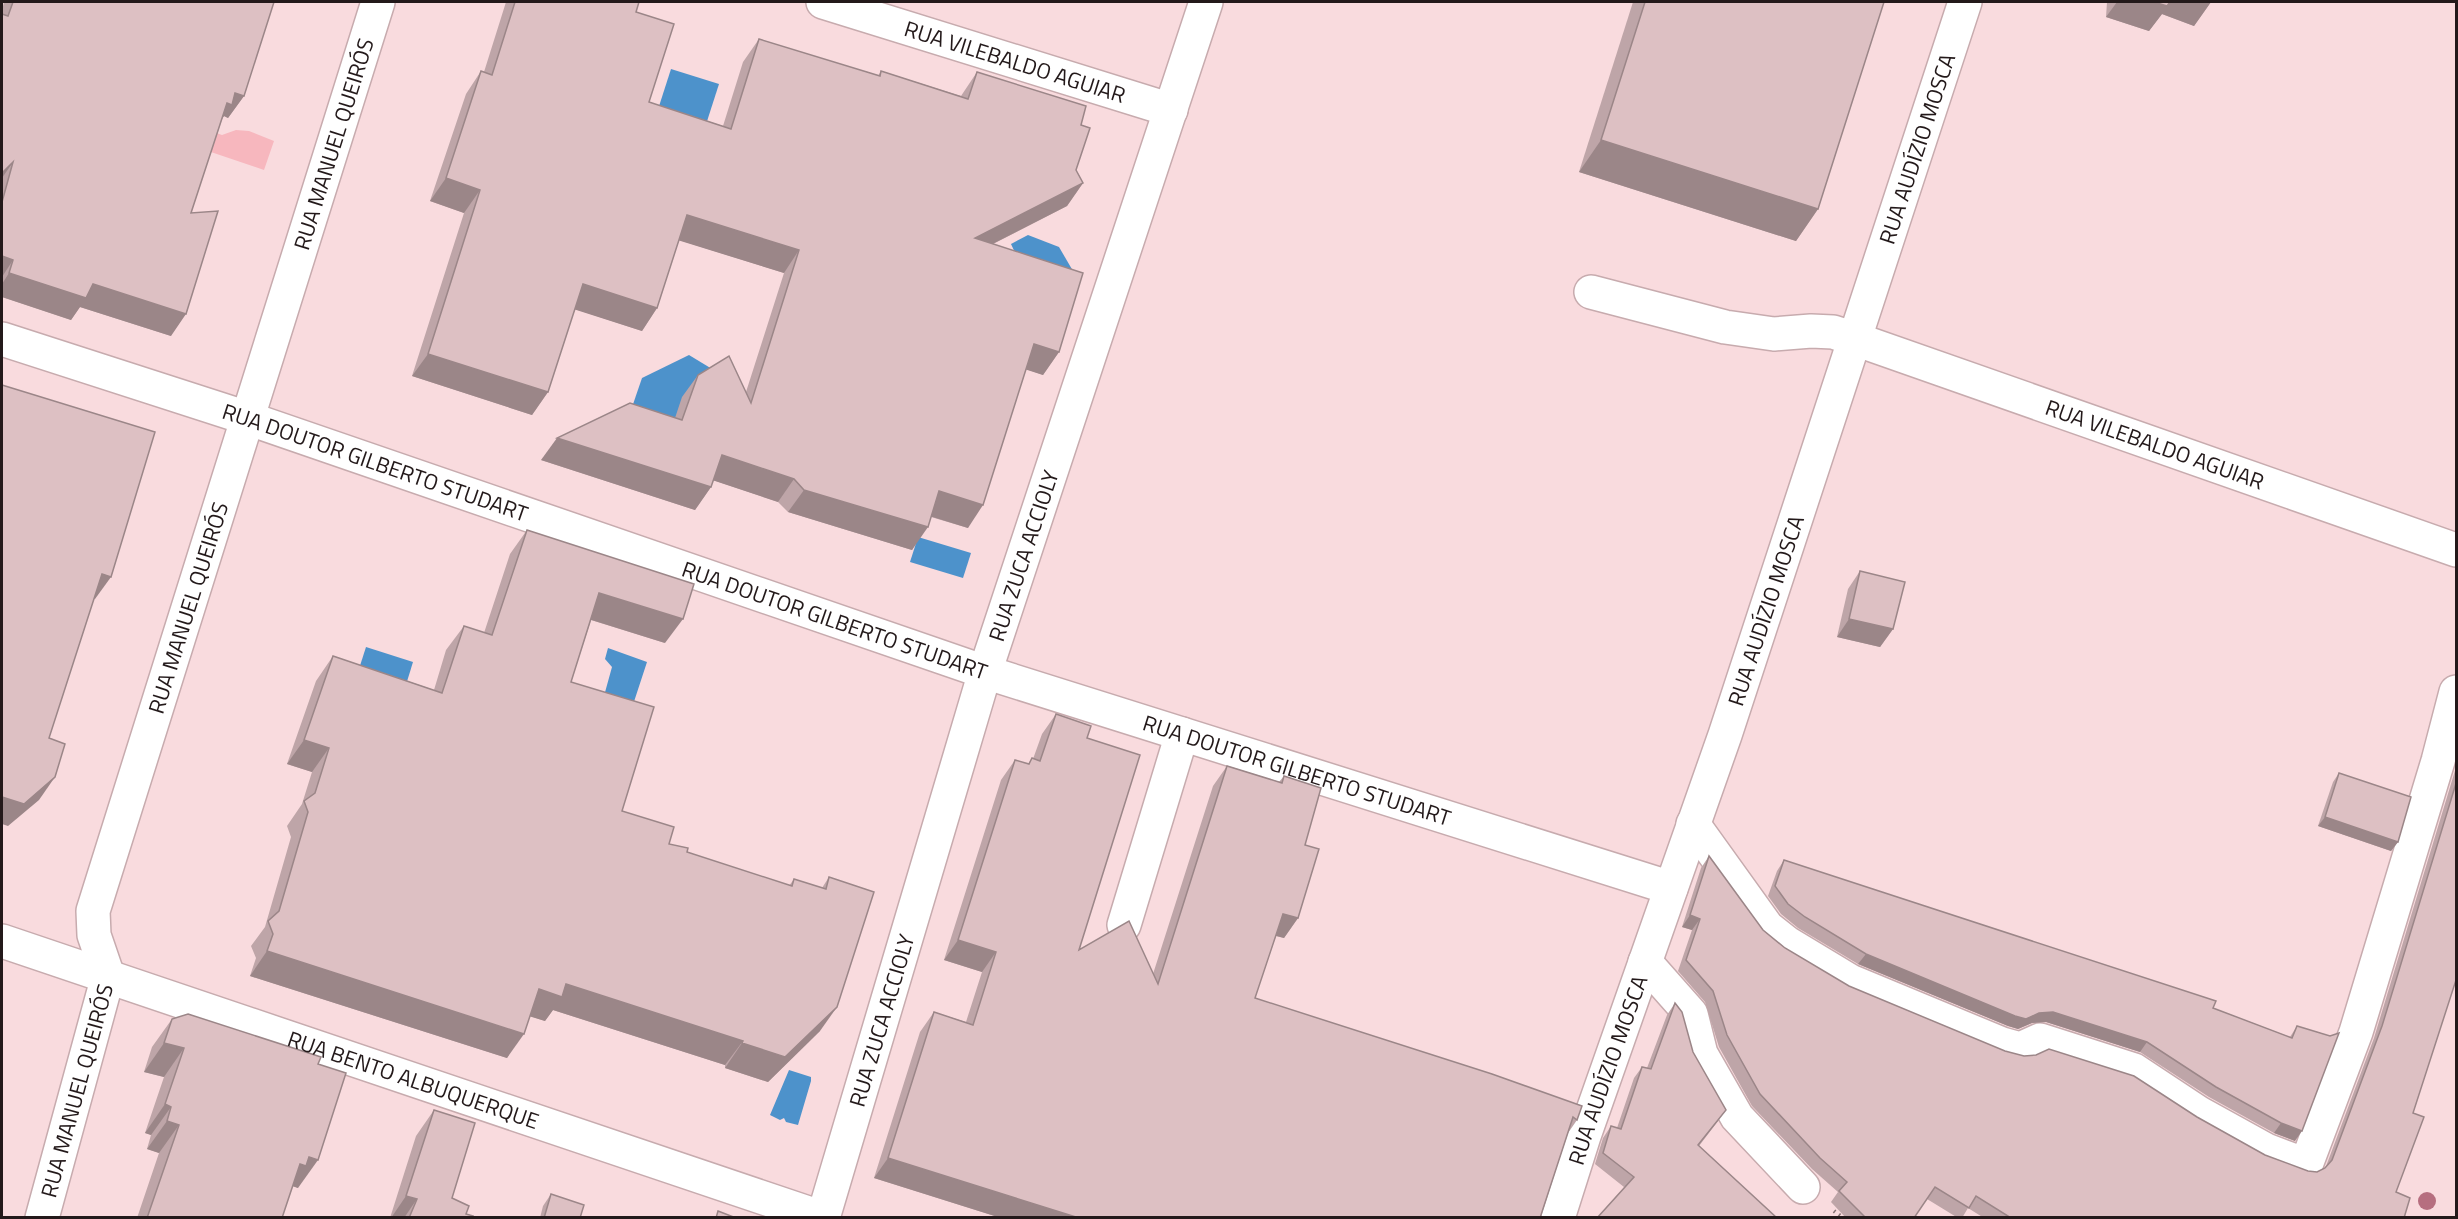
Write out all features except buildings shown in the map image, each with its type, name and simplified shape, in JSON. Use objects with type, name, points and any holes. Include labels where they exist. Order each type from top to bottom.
[{"type":"street","name":"RUA MANUEL QUEIRÓS","points":[[42,1218],[108,976],[94,935],[93,910],[378,2]]},
{"type":"street","name":"RUA VILEBALDO AGUIAR","points":[[824,2],[1171,110]]},
{"type":"street","name":"RUA ZUCA ACCIOLY","points":[[823,1218],[985,672],[1206,2]]},
{"type":"street","name":"RUA AUDÍZIO MOSCA","points":[[1558,1218],[1584,1136],[1725,735],[1965,2]]},
{"type":"street","name":"RUA VILEBALDO AGUIAR","points":[[1591,292],[1725,327],[1774,334],[1833,332],[2457,550]]},
{"type":"street","name":"RUA DOUTOR GILBERTO STUDART","points":[[2,339],[246,418],[985,672],[1671,888]]},
{"type":"street","points":[[1693,824],[1767,927],[1786,944],[1842,976],[2002,1044],[2020,1049],[2040,1040],[2134,1070],[2199,1113],[2266,1150],[2306,1165],[2360,1022],[2457,692]]},
{"type":"street","points":[[1124,925],[1182,734]]},
{"type":"street","name":"RUA BENTO ALBUQUERQUE","points":[[2,941],[823,1218]]},
{"type":"street","points":[[1645,962],[1691,1014],[1701,1054],[1737,1117],[1803,1187]]},
{"type":"shaded area","points":[[236,130],[249,131],[274,141],[264,170],[205,150],[211,131],[222,135]]},
{"type":"water","points":[[671,69],[719,84],[700,143],[652,128]]},
{"type":"water","points":[[1028,235],[1059,247],[1073,271],[1018,259],[1011,244]]},
{"type":"water","points":[[689,355],[717,372],[675,418],[629,416],[642,378]]},
{"type":"water","points":[[918,537],[971,553],[963,578],[910,562]]},
{"type":"water","points":[[366,647],[413,662],[405,688],[358,672]]},
{"type":"water","points":[[608,648],[647,662],[627,723],[599,714],[612,667],[605,659]]},
{"type":"water","points":[[789,1070],[811,1077],[798,1125],[786,1122],[784,1118],[780,1120],[770,1115]]}]
